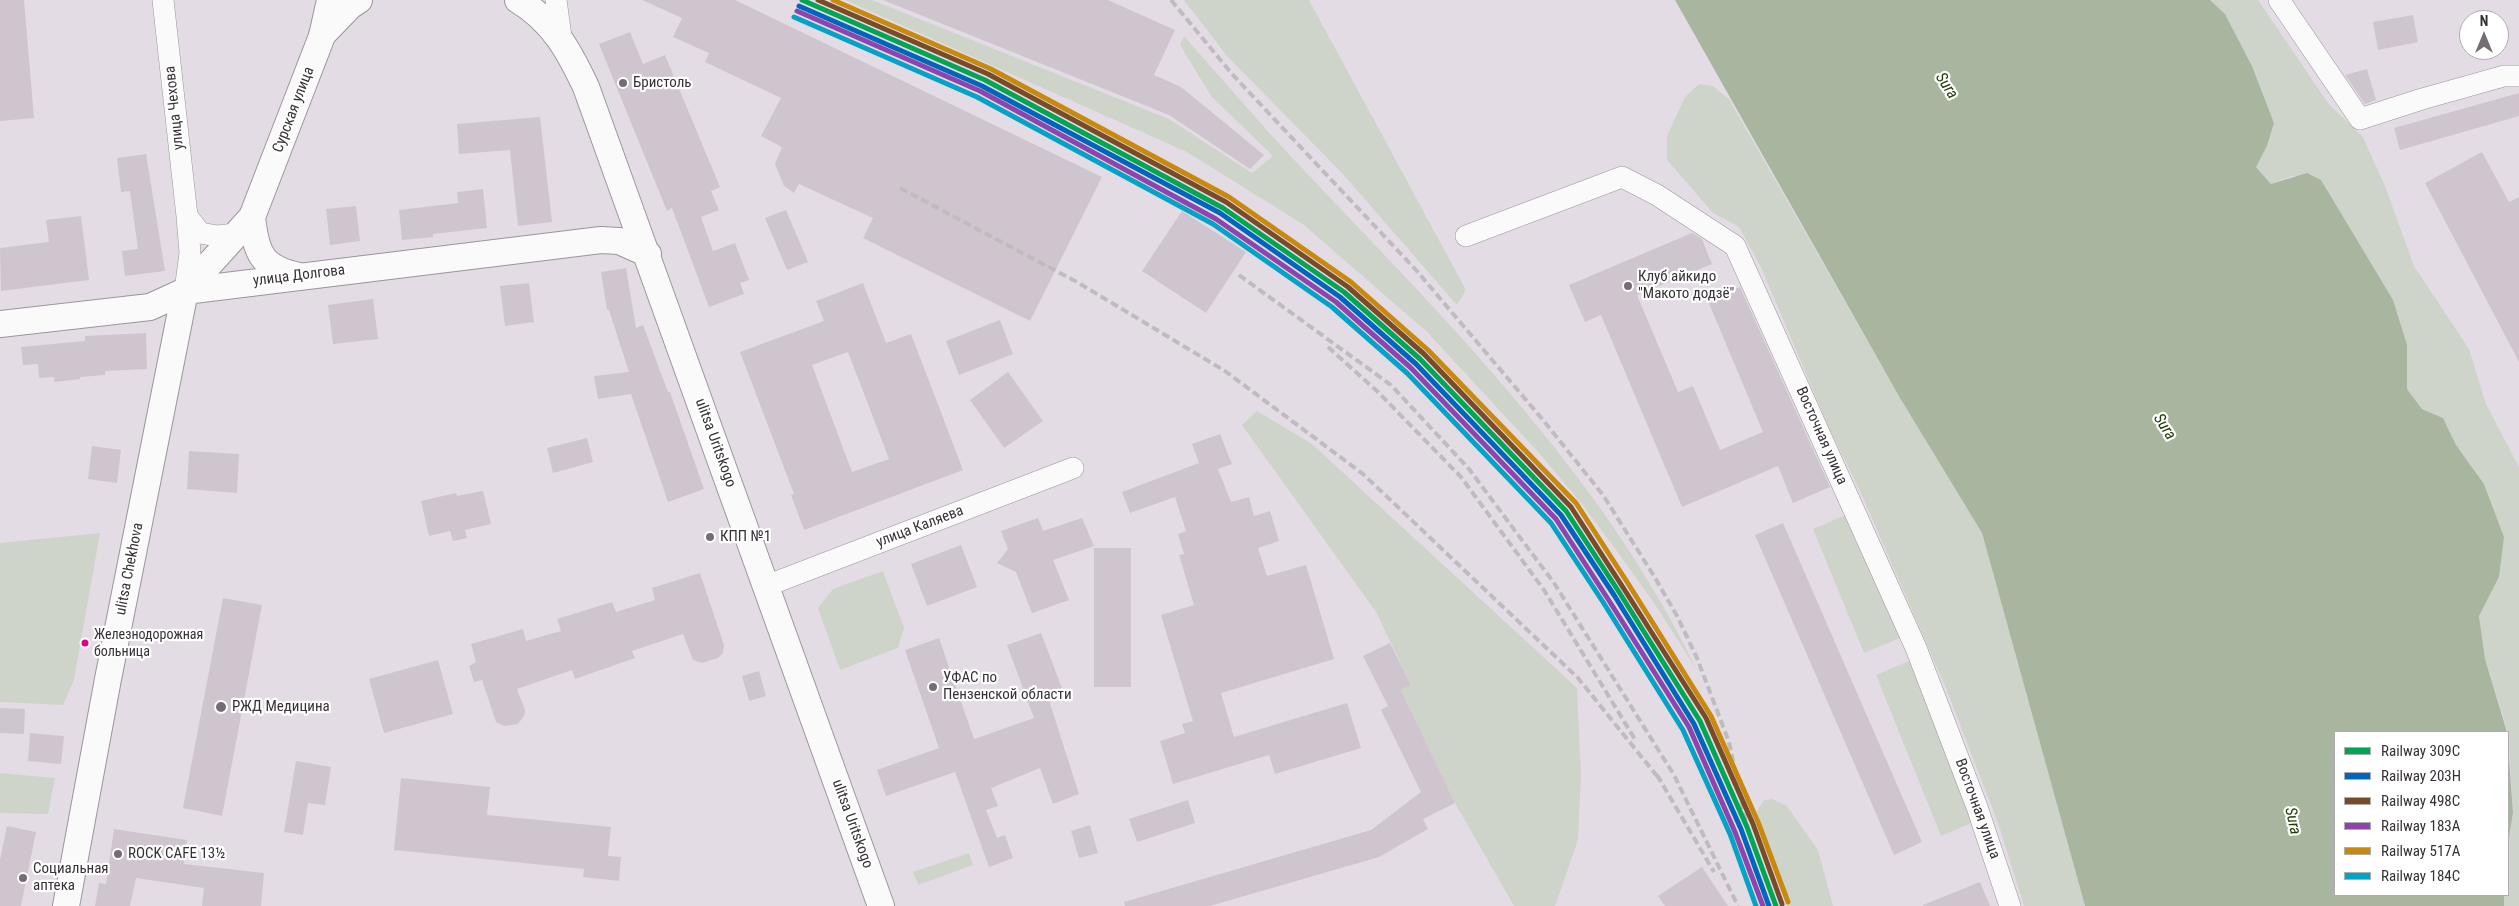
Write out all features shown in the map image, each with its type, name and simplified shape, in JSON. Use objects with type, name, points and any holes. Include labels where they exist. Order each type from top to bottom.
[{"type":"main road","name":"Сурская улица","points":[[185,291],[244,226],[322,36],[330,0]]},
{"type":"main road","points":[[322,36],[350,6],[359,0]]},
{"type":"main road","name":"ulitsa Uritskogo","points":[[518,0],[532,8],[560,37],[586,87],[648,254],[881,906]]},
{"type":"main road","points":[[601,240],[613,233],[622,223],[627,210],[626,197]]},
{"type":"main road","points":[[244,226],[255,240],[264,259],[280,272],[300,276]]},
{"type":"main road","name":"улица Долгова","points":[[0,324],[150,307],[185,291],[601,240],[619,241],[648,254]]},
{"type":"main road","name":"ulitsa Chekhova","points":[[66,906],[109,671],[185,291]]},
{"type":"street","name":"улица Чехова","points":[[163,0],[190,253],[185,291]]},
{"type":"street","points":[[556,0],[560,37]]},
{"type":"street","points":[[2279,0],[2360,119],[2504,76],[2519,76]]},
{"type":"street","name":"Восточная улица","points":[[1466,236],[1622,177],[1657,195],[1735,246],[1916,648],[1978,807],[2010,906]]},
{"type":"street","points":[[187,216],[200,233],[216,236],[244,226]]},
{"type":"street","name":"улица Каляева","points":[[766,586],[1073,468]]},
{"type":"shaded area","points":[[845,0],[872,0],[1169,119],[1252,173],[1273,156],[1211,96],[1180,45],[1184,36],[1285,150],[1456,332],[1563,459],[1612,526],[1657,596],[1697,670],[1654,603],[1619,554],[1582,504],[1539,453],[1427,332],[1304,225],[1187,152]]},
{"type":"shaded area","points":[[1184,0],[1309,0],[1466,290],[1457,305],[1341,172],[1227,56]]},
{"type":"shaded area","points":[[2210,0],[2258,0],[2328,103],[2363,137],[2385,186],[2414,266],[2469,349],[2486,404],[2519,467],[2519,906],[2504,906],[2504,896],[2509,896],[2509,837],[2513,813],[2509,731],[2485,659],[2479,616],[2499,577],[2504,537],[2484,484],[2456,445],[2443,418],[2422,409],[2407,389],[2407,345],[2344,220],[2321,180],[2292,176],[2271,184],[2256,167],[2267,146],[2274,123],[2252,66],[2225,14]]},
{"type":"shaded area","points":[[1699,84],[1713,86],[1729,99],[1900,398],[1982,533],[2085,906],[2024,906],[1998,823],[1945,686],[1861,493],[1829,428],[1760,265],[1739,227],[1713,213],[1667,160],[1667,136],[1685,97]]},
{"type":"shaded area","points":[[1257,411],[1312,444],[1577,688],[1581,775],[1578,840],[1555,906],[1514,906],[1455,803],[1401,690],[1411,685],[1376,612],[1242,425]]},
{"type":"shaded area","points":[[1848,514],[1900,638],[1864,653],[1813,529]]},
{"type":"shaded area","points":[[100,533],[74,680],[63,705],[0,702],[0,543]]},
{"type":"shaded area","points":[[883,571],[904,628],[898,648],[840,670],[818,608],[833,589]]},
{"type":"shaded area","points":[[1911,660],[1976,821],[1941,836],[1876,675]]},
{"type":"shaded area","points":[[0,773],[55,778],[48,814],[0,813]]},
{"type":"shaded area","points":[[1772,799],[1787,806],[1818,850],[1833,906],[1788,906],[1765,847],[1757,811],[1764,800]]},
{"type":"shaded area","points":[[969,853],[973,865],[918,885],[913,872]]},
{"type":"water","name":"Sura","points":[[1675,0],[2210,0],[2225,14],[2252,66],[2274,123],[2267,146],[2256,167],[2271,184],[2307,173],[2321,180],[2393,300],[2407,345],[2407,389],[2422,409],[2443,418],[2456,445],[2484,484],[2504,537],[2499,577],[2479,616],[2485,659],[2507,731],[2334,731],[2334,896],[2504,896],[2504,906],[2085,906],[1982,533],[1900,398]]},
{"type":"water","points":[[2509,759],[2513,813],[2509,837]]},
{"type":"building","points":[[0,0],[24,0],[34,118],[0,121]]},
{"type":"building","points":[[642,0],[735,0],[1102,177],[1030,321],[863,238],[873,218],[799,184],[794,193],[784,186],[775,164],[782,147],[761,136],[781,98],[705,62],[709,53],[673,37],[682,18]]},
{"type":"building","points":[[883,0],[1108,0],[1175,30],[1154,75],[1181,87],[1264,155],[1250,169],[1169,115]]},
{"type":"building","points":[[2413,15],[2418,42],[2378,50],[2373,22]]},
{"type":"building","points":[[630,32],[643,64],[665,55],[720,187],[711,191],[719,210],[701,217],[713,251],[735,243],[749,280],[740,283],[744,294],[709,307],[672,208],[667,211],[599,44]]},
{"type":"building","points":[[2367,69],[2376,100],[2365,104],[2345,75]]},
{"type":"building","points":[[2519,93],[2519,116],[2400,150],[2394,128]]},
{"type":"building","points":[[540,117],[552,222],[518,226],[510,150],[459,154],[457,124]]},
{"type":"building","points":[[2482,152],[2509,202],[2519,197],[2519,362],[2425,183]]},
{"type":"building","points":[[146,154],[165,271],[125,276],[122,251],[138,249],[130,191],[121,192],[117,158]]},
{"type":"building","points":[[483,189],[487,228],[433,234],[433,237],[402,240],[399,210],[458,203],[457,192]]},
{"type":"building","points":[[356,206],[360,241],[330,245],[326,209]]},
{"type":"building","points":[[786,210],[808,262],[787,270],[765,218]]},
{"type":"building","points":[[1182,211],[1246,252],[1206,313],[1142,271]]},
{"type":"building","points":[[81,216],[89,280],[1,291],[0,248],[49,242],[46,220]]},
{"type":"building","points":[[1692,233],[1702,239],[1712,264],[1637,295],[1678,392],[1693,386],[1720,450],[1763,432],[1708,301],[1740,287],[1830,487],[1793,503],[1778,466],[1682,507],[1601,315],[1585,322],[1569,285]]},
{"type":"building","points":[[626,268],[636,328],[643,325],[668,392],[670,392],[704,489],[668,502],[631,394],[598,399],[594,376],[629,372],[609,310],[607,310],[601,272]]},
{"type":"building","points":[[529,283],[534,322],[505,326],[500,286]]},
{"type":"building","points":[[863,283],[886,343],[911,334],[963,470],[804,530],[791,495],[794,494],[740,352],[824,321],[816,301]],"holes":[[[848,352],[889,459],[852,472],[812,365]]]},
{"type":"building","points":[[373,299],[378,339],[333,344],[328,305]]},
{"type":"building","points":[[1000,320],[1013,354],[959,375],[946,341]]},
{"type":"building","points":[[146,333],[147,369],[105,371],[105,375],[54,382],[54,377],[39,378],[38,364],[23,365],[21,347],[85,341],[85,336]]},
{"type":"building","points":[[1008,372],[1043,421],[1004,448],[970,400]]},
{"type":"building","points":[[1220,434],[1232,464],[1218,469],[1231,502],[1249,497],[1254,516],[1270,511],[1279,541],[1258,548],[1267,576],[1306,565],[1334,659],[1221,693],[1234,737],[1347,703],[1361,748],[1275,774],[1269,755],[1173,784],[1160,741],[1185,733],[1182,724],[1193,721],[1161,615],[1194,605],[1179,555],[1184,554],[1178,534],[1186,531],[1175,497],[1130,513],[1122,492],[1199,463],[1192,444]]},
{"type":"building","points":[[587,438],[593,462],[553,473],[547,448]]},
{"type":"building","points":[[92,446],[121,450],[117,483],[88,479]]},
{"type":"building","points":[[189,451],[239,454],[237,493],[187,489]]},
{"type":"building","points":[[483,491],[491,524],[465,530],[467,538],[453,541],[450,531],[429,536],[421,501],[456,493],[457,496]]},
{"type":"building","points":[[1038,518],[1043,531],[1082,518],[1094,546],[1053,560],[1069,600],[1032,613],[1016,572],[997,563],[1008,549],[1001,531]]},
{"type":"building","points":[[1783,523],[1922,842],[1894,855],[1755,535]]},
{"type":"building","points":[[961,545],[977,587],[927,606],[911,564]]},
{"type":"building","points":[[1094,548],[1131,548],[1131,687],[1094,687]]},
{"type":"building","points":[[700,573],[724,645],[723,653],[718,658],[702,663],[693,660],[683,634],[632,651],[635,658],[575,679],[572,670],[517,689],[525,710],[524,716],[518,724],[504,726],[496,722],[482,680],[474,682],[469,666],[476,662],[471,644],[523,629],[526,641],[561,631],[557,619],[612,602],[616,612],[655,600],[652,588]]},
{"type":"building","points":[[223,598],[262,605],[222,816],[183,808]]},
{"type":"building","points":[[1041,633],[1062,688],[1047,694],[1079,794],[1053,804],[1040,768],[991,788],[998,806],[986,810],[997,838],[1005,835],[1013,858],[989,867],[955,772],[886,796],[877,770],[939,748],[905,650],[939,638],[974,739],[1034,718],[1007,645]]},
{"type":"building","points":[[1390,643],[1411,685],[1401,690],[1455,803],[1423,819],[1428,829],[1379,857],[1210,906],[1125,906],[1124,902],[1371,830],[1421,792],[1381,710],[1388,706],[1363,656]]},
{"type":"building","points":[[438,660],[453,714],[384,733],[369,679]]},
{"type":"building","points":[[759,671],[766,696],[749,701],[742,676]]},
{"type":"building","points":[[0,708],[25,709],[24,734],[0,733]]},
{"type":"building","points":[[30,733],[64,736],[61,764],[28,761]]},
{"type":"building","points":[[296,761],[331,767],[325,805],[308,803],[303,835],[284,832]]},
{"type":"building","points":[[401,778],[490,787],[487,815],[611,827],[608,856],[621,857],[619,881],[583,877],[584,869],[394,850]]},
{"type":"building","points":[[1188,800],[1195,823],[1137,842],[1129,819]]},
{"type":"building","points":[[1090,825],[1098,853],[1079,858],[1071,831]]},
{"type":"building","points":[[7,826],[36,832],[21,906],[0,906],[0,860]]},
{"type":"building","points":[[114,829],[187,840],[184,864],[264,873],[261,906],[202,906],[204,888],[136,878],[130,906],[95,906],[99,883],[106,884]]},
{"type":"building","points":[[1702,867],[1728,906],[1665,906],[1658,896]]},
{"type":"building","points":[[1980,882],[1990,906],[1923,906],[1923,905]]},
{"type":"railway","points":[[1171,0],[1232,74],[1416,270],[1543,420],[1603,495],[1654,576],[1677,616],[1697,658],[1729,742],[1747,827]]},
{"type":"railway","points":[[900,188],[1077,282],[1225,371],[1363,474],[1578,678],[1661,781]]},
{"type":"railway","points":[[1239,275],[1391,385],[1469,469],[1554,583],[1674,775],[1738,906]]},
{"type":"railway","points":[[1328,347],[1378,392],[1461,477],[1544,590],[1636,741]]},
{"type":"railway","points":[[1657,775],[1714,872]]},
{"type":"rail line","name":"309С","points":[[802,0],[985,80],[1223,208],[1344,292],[1420,359],[1566,511],[1619,592],[1700,721],[1747,827],[1776,906]]},
{"type":"rail line","name":"498С","points":[[818,0],[988,74],[1226,202],[1348,287],[1424,354],[1571,507],[1706,718],[1753,824],[1782,904]]},
{"type":"rail line","name":"517А","points":[[833,0],[991,69],[1229,197],[1351,282],[1428,350],[1576,503],[1711,716],[1758,822],[1788,902]]},
{"type":"rail line","name":"203Н","points":[[799,6],[982,86],[1220,213],[1340,297],[1416,364],[1561,515],[1614,595],[1694,724],[1741,829],[1769,906]]},
{"type":"rail line","name":"183А","points":[[797,11],[980,91],[1216,219],[1336,302],[1411,368],[1556,519],[1689,727],[1735,832],[1763,906]]},
{"type":"rail line","name":"184С","points":[[794,17],[977,97],[1213,224],[1332,307],[1407,373],[1551,523],[1603,602],[1683,730],[1730,834],[1756,906]]},
{"type":"place","name":"Бристоль","points":[[623,83]]},
{"type":"place","name":"Клуб айкидо \"Макото додзё\"","points":[[1628,286]]},
{"type":"place","name":"КПП №1","points":[[710,537]]},
{"type":"place","name":"Железнодорожная больница","points":[[85,643]]},
{"type":"place","name":"УФАС по Пензенской области","points":[[933,687]]},
{"type":"place","name":"РЖД Медицина","points":[[221,707]]},
{"type":"place","name":"ROCK CAFE 13½","points":[[118,854]]},
{"type":"place","name":"Социальная аптека","points":[[23,878]]}]
